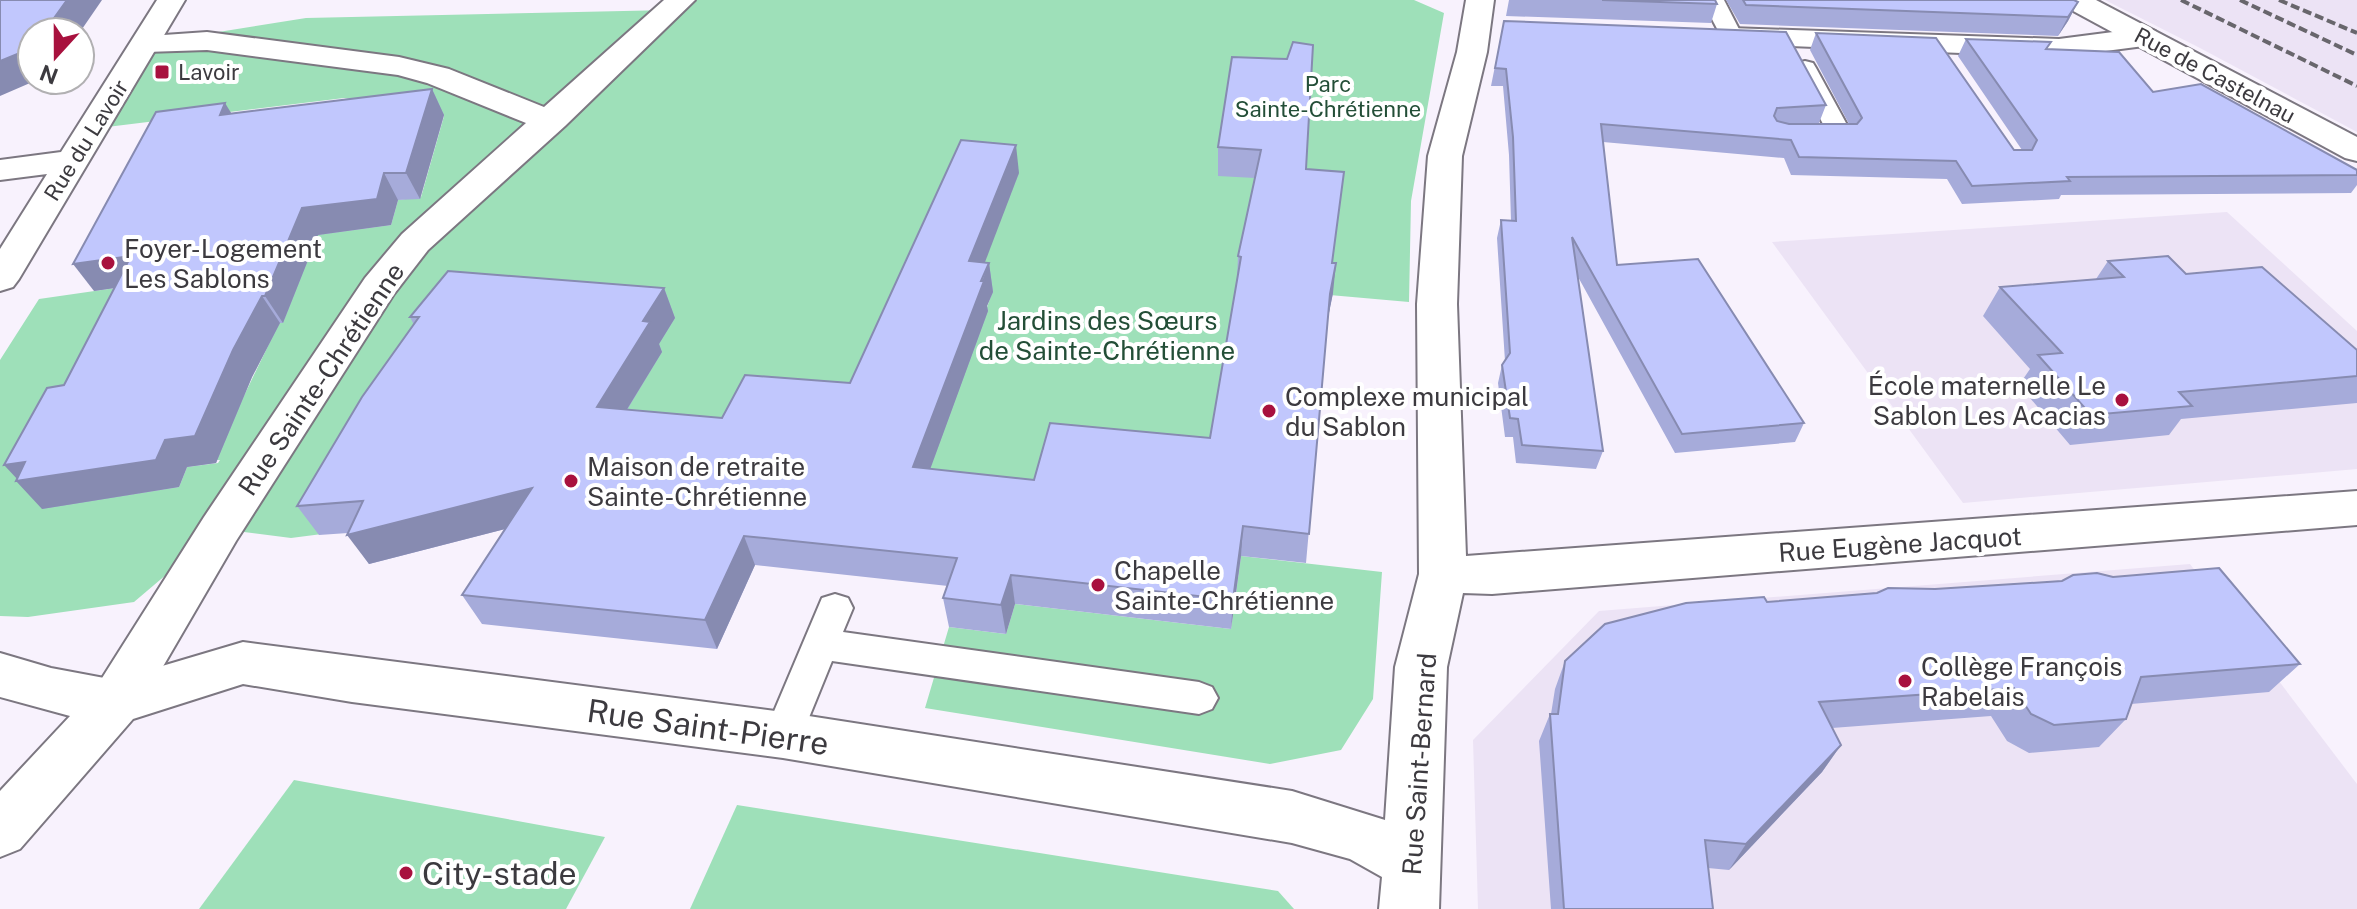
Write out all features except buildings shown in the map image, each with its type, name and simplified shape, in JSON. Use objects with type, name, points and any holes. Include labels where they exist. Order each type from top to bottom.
[{"type":"street","name":"Rue du Lavoir","points":[[0,279],[171,0]]},
{"type":"street","name":"Rue Sainte-Chrétienne","points":[[0,831],[115,702],[220,529],[379,287],[415,242],[681,0]]},
{"type":"street","name":"Rue de Castelnau","points":[[2074,0],[2357,151]]},
{"type":"street","name":"Rue Saint-Bernard","points":[[1410,886],[1421,667],[1443,574],[1437,304],[1445,156],[1485,18]]},
{"type":"street","points":[[1701,35],[2059,48],[2144,37]]},
{"type":"street","points":[[146,43],[207,41],[399,66],[438,76],[523,113],[553,119]]},
{"type":"street","points":[[0,170],[72,161]]},
{"type":"street","name":"Rue Eugène Jacquot","points":[[1443,574],[1492,575],[2357,508]]},
{"type":"street","name":"Rue Saint-Pierre","points":[[0,675],[51,690],[115,702],[243,663],[352,680],[783,735],[1292,817],[1359,834],[1388,846],[1410,886]]},
{"type":"lane","points":[[1713,0],[1732,37]]},
{"type":"lane","points":[[1782,132],[1840,134],[1789,39]]},
{"type":"lane","points":[[1935,44],[1953,70]]},
{"type":"lane","points":[[783,735],[835,608]]},
{"type":"lane","points":[[820,644],[1199,698]]},
{"type":"shaded area","points":[[2105,0],[2357,0],[2357,132],[2200,48]]},
{"type":"shaded area","name":"École maternelle Le Sablon Les Acacias","points":[[2227,212],[2357,331],[2357,469],[1963,503],[1772,242]]},
{"type":"shaded area","name":"Collège François Rabelais","points":[[2190,564],[2357,784],[2357,909],[1478,909],[1473,740],[1599,611]]},
{"type":"green space","points":[[681,0],[1414,0],[1444,13],[1411,201],[1409,302],[1240,287],[1200,526],[1041,498],[920,497],[992,293],[857,413],[733,447],[599,436],[674,318],[322,534],[291,538],[220,529],[134,602],[28,617],[0,616],[0,360],[39,299],[157,282],[42,508],[179,487],[187,467],[218,463],[220,460],[213,460],[280,321],[284,320],[316,235],[391,225],[398,200],[421,197],[444,116],[344,98],[107,127],[162,41],[306,18],[670,10]]},
{"type":"green space","points":[[1241,556],[1382,572],[1373,699],[1341,750],[1270,764],[925,708],[949,627],[1006,634],[1015,604],[1231,629]]},
{"type":"green space","name":"City-stade","points":[[294,780],[605,837],[566,909],[199,909]]},
{"type":"green space","points":[[737,805],[1278,891],[1294,909],[690,909]]},
{"type":"railway","points":[[2181,0],[2357,86]]},
{"type":"railway","points":[[2240,0],[2357,55]]},
{"type":"railway","points":[[2279,0],[2357,33]]},
{"type":"place","name":"Lavoir","points":[[162,72]]},
{"type":"place","name":"Foyer-Logement Les Sablons","points":[[108,263]]},
{"type":"place","name":"École maternelle Le Sablon Les Acacias","points":[[2122,400]]},
{"type":"place","name":"Complexe municipal du Sablon","points":[[1269,411]]},
{"type":"place","name":"Maison de retraite Sainte-Chrétienne","points":[[571,481]]},
{"type":"place","name":"Chapelle Sainte-Chrétienne","points":[[1098,585]]},
{"type":"place","name":"Collège François Rabelais","points":[[1905,681]]},
{"type":"place","name":"City-stade","points":[[406,873]]},
{"type":"park label","name":"Parc Sainte-Chrétienne","points":[[1328,96]]},
{"type":"park label","name":"Jardins des Sœurs de Sainte-Chrétienne","points":[[1107,335]]}]
